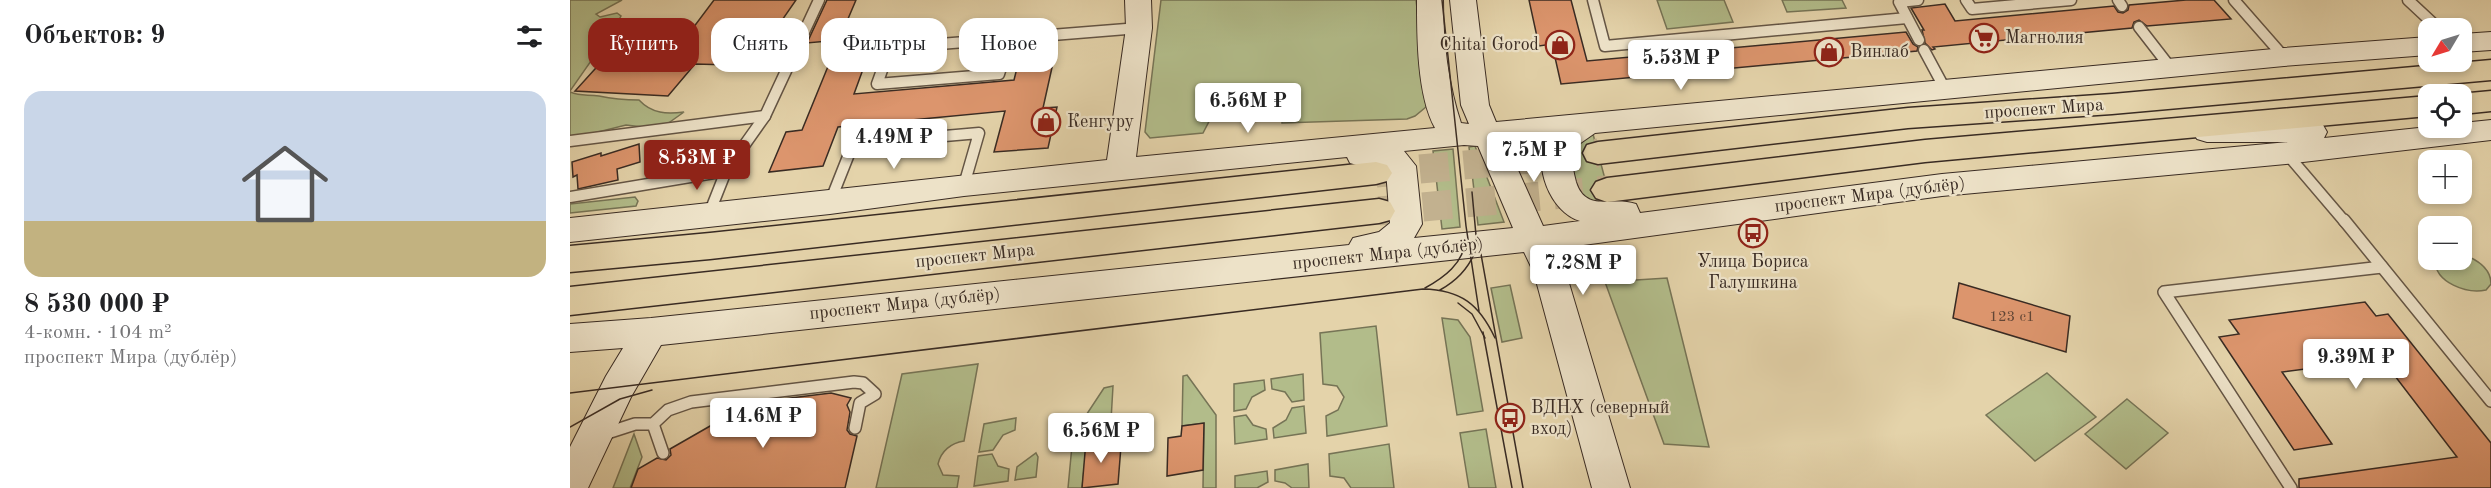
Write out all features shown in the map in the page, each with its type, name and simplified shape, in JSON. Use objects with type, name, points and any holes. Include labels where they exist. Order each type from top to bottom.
[{"type":"main road","points":[[1120,170],[1139,28],[1138,0]]},
{"type":"main road","points":[[1430,0],[1436,78],[1447,127],[1452,133],[1482,140]]},
{"type":"main road","points":[[1464,0],[1475,105],[1482,140],[1550,273],[1609,486]]},
{"type":"main road","points":[[2472,42],[2491,41]]},
{"type":"main road","points":[[570,231],[830,203],[964,185],[1424,139],[1482,140],[1587,124],[2170,67],[2418,47]]},
{"type":"main road","points":[[2112,104],[2360,51]]},
{"type":"main road","name":"проспект Мира","points":[[1598,153],[1908,118],[2112,104],[2491,70]]},
{"type":"main road","points":[[2472,111],[2491,101]]},
{"type":"main road","name":"проспект Мира","points":[[1607,190],[1925,151],[2418,107]]},
{"type":"main road","points":[[1424,139],[1441,129],[1443,108]]},
{"type":"main road","points":[[2134,132],[2418,120]]},
{"type":"main road","name":"проспект Мира (дублёр)","points":[[2472,123],[2491,130]]},
{"type":"main road","points":[[1587,124],[1564,138],[1558,144],[1556,151],[1564,193],[1571,204],[1584,212],[1599,214],[1654,211],[1706,215]]},
{"type":"main road","name":"проспект Мира (дублёр)","points":[[570,338],[651,332],[1533,238],[1942,185],[2286,153],[2418,126]]},
{"type":"main road","points":[[1302,152],[1342,155],[1381,154],[1396,160],[1403,173],[1406,224],[1403,231],[1386,242],[1305,263]]},
{"type":"main road","points":[[570,259],[710,246],[1376,173]]},
{"type":"main road","name":"проспект Мира","points":[[570,301],[1379,211]]},
{"type":"main road","points":[[570,486],[618,387],[651,332]]},
{"type":"lane","points":[[709,215],[726,171],[765,116],[819,0]]},
{"type":"lane","points":[[1593,0],[1605,46],[1907,18]]},
{"type":"lane","points":[[1918,0],[1898,1],[1919,40]]},
{"type":"lane","points":[[1966,0],[1972,9],[2071,0]]},
{"type":"lane","points":[[2234,0],[2284,57]]},
{"type":"lane","points":[[2408,0],[2427,18]]},
{"type":"lane","points":[[2139,27],[2170,67]]},
{"type":"lane","points":[[1058,35],[1139,28]]},
{"type":"lane","points":[[1010,39],[999,74],[877,84],[890,48],[1010,39]]},
{"type":"lane","points":[[1924,50],[1944,89]]},
{"type":"lane","points":[[570,141],[765,116]]},
{"type":"lane","points":[[830,203],[853,144],[979,133],[964,185]]},
{"type":"lane","points":[[2286,153],[2491,402]]},
{"type":"lane","points":[[570,197],[726,171]]},
{"type":"lane","points":[[2291,488],[2164,292],[2382,267]]},
{"type":"lane","points":[[593,438],[635,424],[652,424],[668,410],[691,402],[854,382],[863,383],[875,394],[860,403],[855,428]]},
{"type":"lane","points":[[652,424],[663,453]]},
{"type":"green space","points":[[570,0],[622,0],[596,14],[600,17],[617,13],[621,16],[620,18],[588,18],[588,65],[570,91]]},
{"type":"green space","points":[[1161,0],[1416,0],[1424,66],[1426,107],[1407,119],[1282,123],[1282,103],[1215,110],[1203,133],[1150,138],[1145,132]]},
{"type":"green space","points":[[1657,0],[1724,0],[1733,22],[1667,29]]},
{"type":"green space","points":[[1782,0],[1842,0],[1846,8],[1787,12]]},
{"type":"green space","points":[[570,92],[639,100],[649,108],[660,112],[684,112],[660,129],[626,125],[570,139]]},
{"type":"green space","points":[[1593,134],[1613,209],[1577,196],[1568,148]]},
{"type":"green space","points":[[1475,146],[1504,222],[1478,225],[1469,147]]},
{"type":"green space","points":[[1453,149],[1460,227],[1442,229],[1433,151]]},
{"type":"green space","points":[[635,197],[638,201],[636,206],[570,213],[570,204]]},
{"type":"green space","points":[[2472,258],[2486,268],[2491,284],[2486,290],[2470,290],[2453,285],[2437,270],[2472,270]]},
{"type":"green space","points":[[1667,278],[1709,447],[1664,444],[1605,282]]},
{"type":"green space","points":[[1510,285],[1522,338],[1502,342],[1491,288]]},
{"type":"green space","points":[[1442,318],[1458,320],[1470,337],[1483,411],[1457,415]]},
{"type":"green space","points":[[1376,326],[1387,426],[1327,436],[1326,416],[1338,410],[1344,397],[1337,386],[1323,384],[1320,333]]},
{"type":"green space","points":[[978,364],[964,441],[947,448],[938,464],[943,475],[959,476],[957,488],[876,488],[902,374]]},
{"type":"green space","points":[[2047,373],[2096,417],[2035,461],[1986,415]]},
{"type":"green space","points":[[1303,374],[1304,400],[1292,402],[1285,392],[1272,389],[1271,379]]},
{"type":"green space","points":[[1187,375],[1216,415],[1216,488],[1203,488],[1204,423],[1182,426],[1183,376]]},
{"type":"green space","points":[[1264,380],[1265,390],[1252,397],[1246,409],[1234,411],[1234,384]]},
{"type":"green space","points":[[1113,386],[1110,438],[1087,442],[1082,488],[1068,488],[1073,435],[1104,388]]},
{"type":"green space","points":[[2127,399],[2168,433],[2126,469],[2085,434]]},
{"type":"green space","points":[[1304,406],[1306,433],[1274,438],[1273,428],[1286,420],[1292,408]]},
{"type":"green space","points":[[1246,415],[1253,425],[1266,429],[1267,439],[1235,444],[1234,417]]},
{"type":"green space","points":[[1016,418],[1015,430],[1003,435],[993,450],[979,452],[984,424]]},
{"type":"green space","points":[[1486,429],[1496,488],[1469,488],[1460,433]]},
{"type":"green space","points":[[634,434],[642,457],[630,488],[613,488]]},
{"type":"green space","points":[[1389,444],[1394,488],[1351,488],[1344,478],[1330,476],[1329,454]]},
{"type":"green space","points":[[1036,453],[1038,457],[1036,477],[1015,480],[1017,467]]},
{"type":"green space","points":[[992,454],[998,466],[1009,469],[1008,481],[974,486],[978,456]]},
{"type":"green space","points":[[1308,464],[1309,488],[1292,488],[1285,483],[1275,481],[1275,470]]},
{"type":"green space","points":[[1267,471],[1268,482],[1257,488],[1235,488],[1235,476]]},
{"type":"building","points":[[714,0],[796,0],[784,18],[711,18],[711,64],[699,64],[699,20]]},
{"type":"building","points":[[827,0],[856,0],[848,18],[821,18],[821,42],[809,43]]},
{"type":"building","points":[[1529,0],[1571,0],[1587,61],[1906,32],[1913,44],[1918,47],[1917,51],[1561,84],[1552,44],[1539,46]]},
{"type":"building","points":[[2214,0],[2231,19],[2147,26],[2139,20],[2134,22],[2132,28],[1933,47],[1935,49],[1932,50],[1925,43],[1922,30],[1924,30],[1911,8],[1945,4],[1955,21],[2114,6],[2118,12],[2123,13],[2128,10],[2129,5]]},
{"type":"building","points":[[592,72],[688,72],[668,96],[575,91]]},
{"type":"building","points":[[826,72],[862,72],[854,94],[1014,80],[1016,72],[1051,72],[1043,108],[1057,107],[1048,148],[994,152],[1005,111],[838,127],[823,166],[769,172],[786,132],[802,130]]},
{"type":"building","points":[[639,144],[640,162],[617,169],[618,180],[578,189],[577,175],[573,177],[572,162]]},
{"type":"building","points":[[1959,283],[2070,316],[2066,352],[1953,318]]},
{"type":"building","points":[[2365,302],[2376,316],[2388,314],[2491,443],[2491,488],[2299,488],[2299,479],[2457,457],[2382,359],[2282,372],[2332,444],[2294,450],[2219,337],[2239,334],[2229,320]]},
{"type":"building","points":[[831,393],[851,398],[847,405],[850,412],[847,430],[850,434],[857,436],[845,488],[631,488],[638,469],[657,458],[666,460],[671,455],[670,449],[745,406],[757,402]]},
{"type":"building","points":[[1204,423],[1203,470],[1167,476],[1168,438],[1181,436],[1182,426]]},
{"type":"building","points":[[1110,438],[1109,447],[1121,446],[1118,484],[1082,488],[1086,441]]},
{"type":"tunnel","points":[[1376,173],[1598,153]]},
{"type":"tunnel","points":[[1379,211],[1607,190]]},
{"type":"tram line","points":[[1442,0],[1471,260]]},
{"type":"tram line","points":[[1471,260],[1477,246],[1472,192]]},
{"type":"tram line","points":[[1425,288],[1452,269],[1461,256],[1466,241]]},
{"type":"tram line","points":[[1479,243],[1523,488]]},
{"type":"tram line","points":[[1440,290],[1453,282],[1471,260]]},
{"type":"tram line","points":[[1471,260],[1479,311]]},
{"type":"tram line","points":[[570,393],[1423,289],[1448,292],[1467,301],[1482,316],[1495,338]]},
{"type":"tram line","points":[[1458,303],[1472,314],[1484,336]]},
{"type":"tram line","points":[[1484,336],[1512,488]]},
{"type":"tram line","points":[[570,427],[620,399],[652,390]]},
{"type":"place","name":"Магнолия","points":[[1984,38]]},
{"type":"place","name":"Chitai Gorod","points":[[1560,45]]},
{"type":"place","name":"Винлаб","points":[[1829,52]]},
{"type":"place","name":"Кенгуру","points":[[1046,122]]},
{"type":"place","name":"Улица Бориса Галушкина","points":[[1753,233]]},
{"type":"place","name":"ВДНХ (северный вход)","points":[[1510,418]]}]
